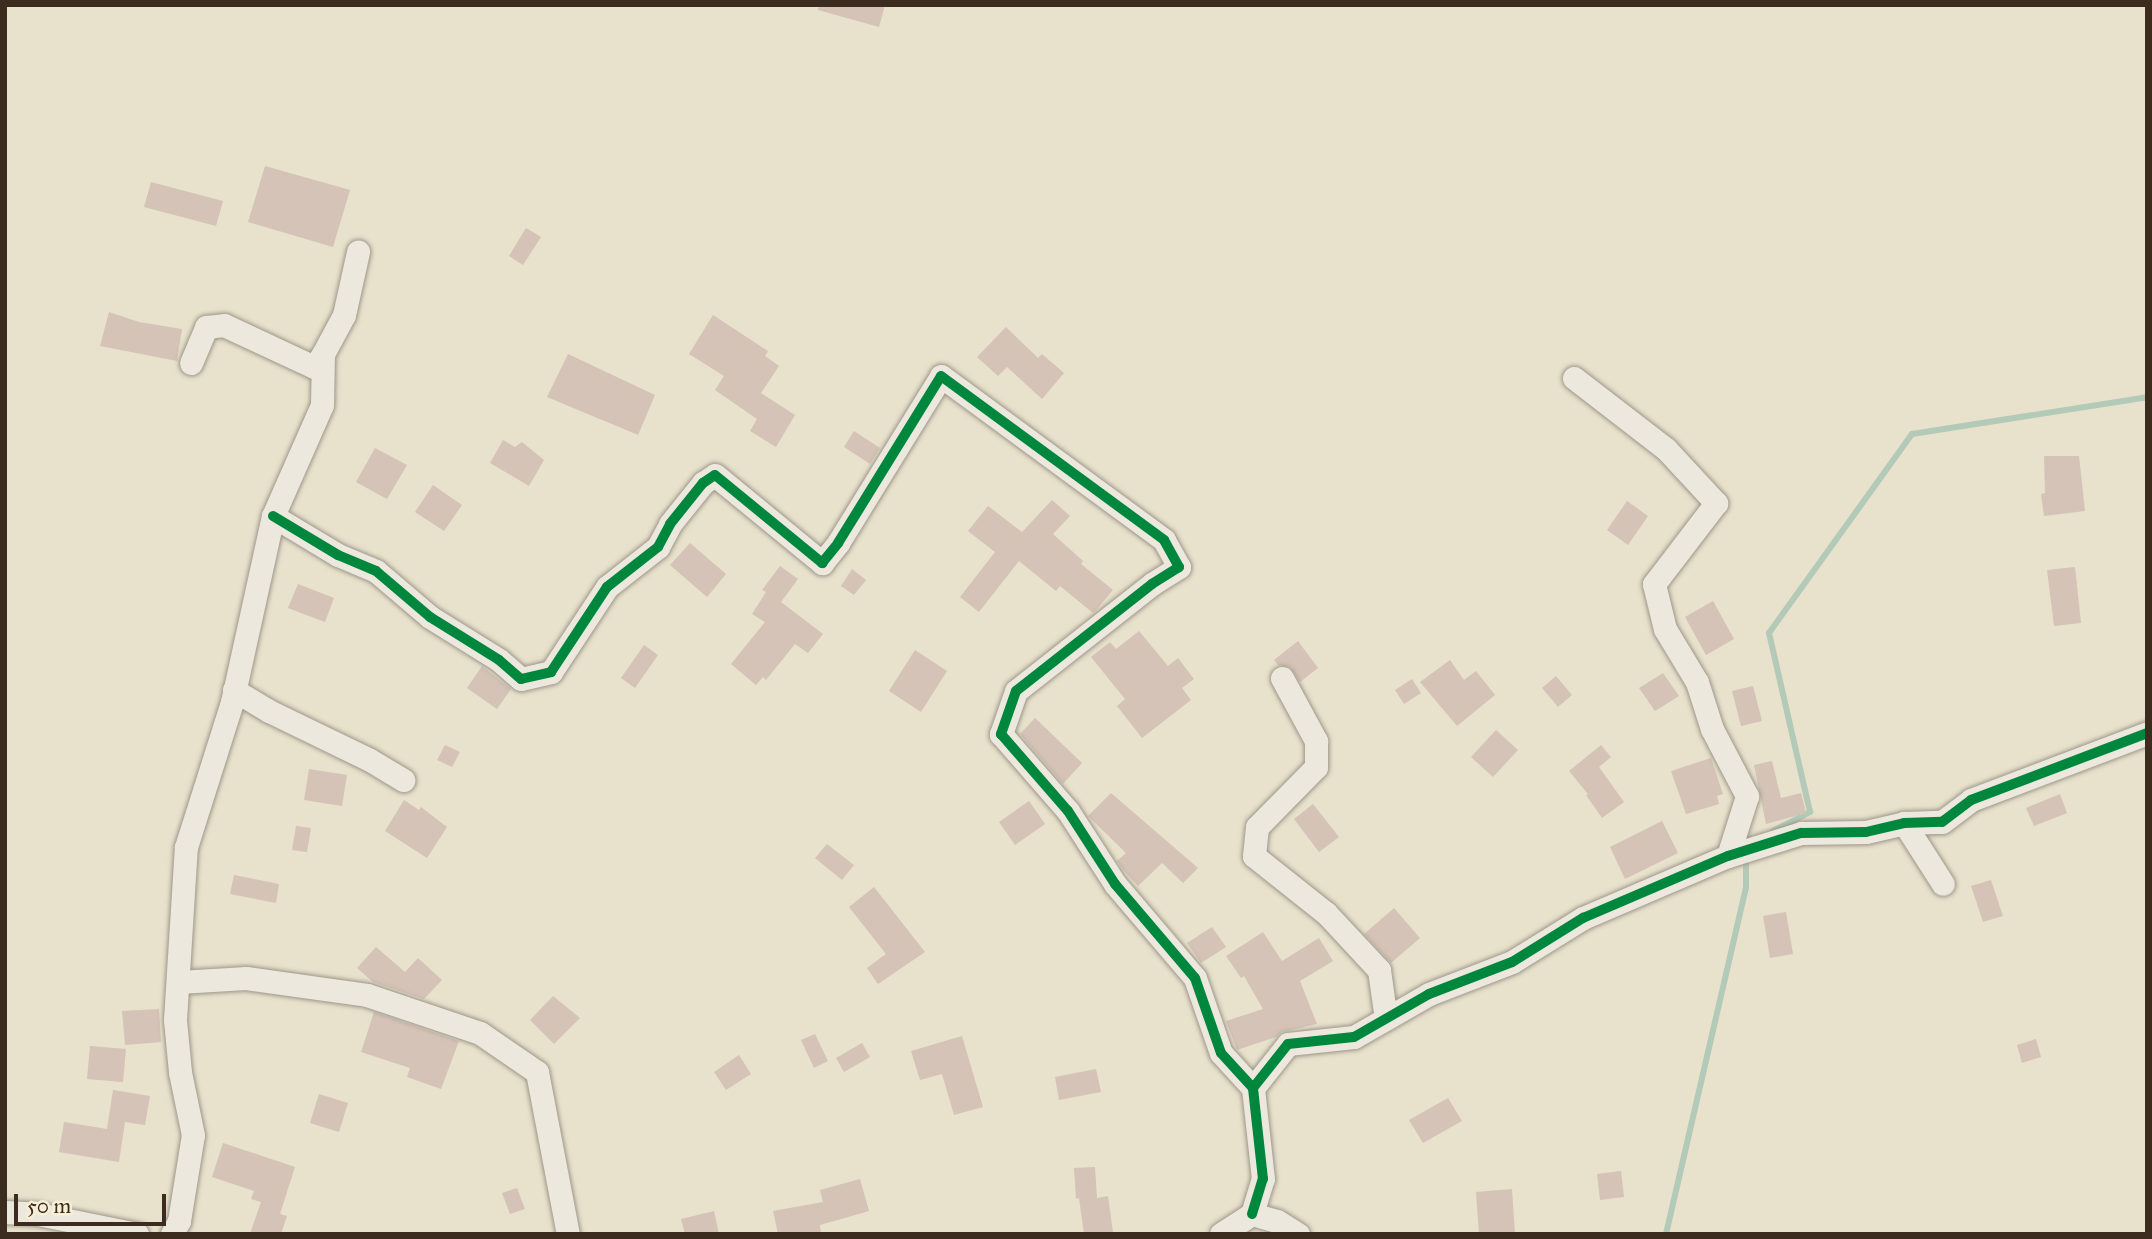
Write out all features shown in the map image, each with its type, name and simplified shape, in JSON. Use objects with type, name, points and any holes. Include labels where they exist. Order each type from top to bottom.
[{"type":"street","points":[[191,363],[206,327],[224,325],[314,367],[344,315],[358,253]]},
{"type":"street","points":[[172,1234],[179,1220],[193,1135],[180,1072],[175,1020],[186,847],[234,690],[273,516],[323,405],[323,354]]},
{"type":"street","points":[[273,516],[338,555],[376,571],[430,617],[499,660],[521,679],[551,672],[607,587],[658,547],[670,524],[703,483],[715,475],[822,563],[838,543],[941,376],[1164,540],[1179,567],[1152,584],[1016,691],[1001,734],[1068,811],[1115,884],[1195,978],[1221,1053],[1253,1088],[1263,1179],[1252,1214],[1221,1234]]},
{"type":"street","points":[[1574,378],[1666,449],[1716,503],[1654,584],[1665,629],[1698,682],[1712,729],[1746,796],[1727,856]]},
{"type":"street","points":[[1282,678],[1317,741],[1317,767],[1257,827],[1254,856],[1326,913],[1379,970],[1386,1018]]},
{"type":"street","points":[[234,690],[269,711],[370,760],[403,780]]},
{"type":"street","points":[[1253,1088],[1288,1044],[1354,1037],[1429,995],[1512,962],[1583,918],[1727,856],[1801,833],[1866,832],[1904,823],[1942,822],[1971,800],[2147,733]]},
{"type":"street","points":[[1904,823],[1943,884]]},
{"type":"street","points":[[178,982],[246,978],[367,995],[480,1033],[537,1072],[568,1234]]},
{"type":"street","points":[[5,1212],[38,1214],[137,1234]]},
{"type":"street","points":[[1252,1214],[1277,1221],[1298,1234]]},
{"type":"building","points":[[819,5],[885,5],[879,27],[818,10]]},
{"type":"building","points":[[265,166],[350,190],[333,247],[248,222]]},
{"type":"building","points":[[151,182],[223,201],[216,226],[144,207]]},
{"type":"building","points":[[526,228],[541,237],[523,265],[509,256]]},
{"type":"building","points":[[109,312],[139,322],[182,329],[177,361],[100,346]]},
{"type":"building","points":[[713,315],[768,351],[765,356],[779,366],[761,393],[795,415],[776,447],[750,431],[757,419],[715,390],[724,376],[689,354]]},
{"type":"building","points":[[1006,327],[1038,358],[1042,354],[1064,373],[1042,399],[1007,367],[998,376],[977,357]]},
{"type":"building","points":[[568,354],[655,395],[638,435],[547,397]]},
{"type":"building","points":[[854,431],[880,448],[870,464],[844,447]]},
{"type":"building","points":[[503,440],[515,447],[522,442],[544,460],[529,486],[490,463]]},
{"type":"building","points":[[375,448],[407,465],[387,499],[356,482]]},
{"type":"building","points":[[2044,456],[2079,456],[2085,511],[2044,516],[2041,494],[2045,493]]},
{"type":"building","points":[[433,485],[462,505],[444,531],[415,512]]},
{"type":"building","points":[[1052,500],[1070,516],[1053,534],[1083,561],[1081,564],[1113,590],[1097,609],[1093,613],[1060,586],[1056,591],[1019,561],[979,612],[960,597],[995,552],[968,531],[988,506],[1022,532]]},
{"type":"building","points":[[1627,501],[1648,516],[1628,545],[1607,530]]},
{"type":"building","points":[[690,543],[726,574],[707,597],[670,565]]},
{"type":"building","points":[[780,566],[798,579],[781,602],[823,634],[808,653],[795,644],[766,680],[763,677],[756,685],[731,664],[765,622],[752,614],[766,592],[762,590]]},
{"type":"building","points":[[2075,567],[2081,623],[2054,626],[2047,570]]},
{"type":"building","points":[[852,569],[866,580],[854,595],[841,586]]},
{"type":"building","points":[[298,584],[334,598],[325,622],[288,608]]},
{"type":"building","points":[[1713,601],[1734,639],[1706,655],[1685,617]]},
{"type":"building","points":[[1139,631],[1168,666],[1178,658],[1194,679],[1182,688],[1191,700],[1142,738],[1117,706],[1125,699],[1091,657],[1110,642],[1116,649]]},
{"type":"building","points":[[1298,641],[1318,668],[1300,682],[1290,667],[1278,665],[1274,660]]},
{"type":"building","points":[[644,645],[658,655],[635,688],[621,678]]},
{"type":"building","points":[[915,650],[947,671],[921,712],[889,691]]},
{"type":"building","points":[[1450,660],[1464,680],[1476,671],[1495,695],[1457,726],[1420,682]]},
{"type":"building","points":[[482,666],[511,689],[497,709],[467,688]]},
{"type":"building","points":[[1663,673],[1679,696],[1655,711],[1639,688]]},
{"type":"building","points":[[1556,676],[1572,695],[1558,707],[1542,688]]},
{"type":"building","points":[[1412,679],[1421,693],[1404,704],[1395,690]]},
{"type":"building","points":[[1753,686],[1762,721],[1741,726],[1732,691]]},
{"type":"building","points":[[1035,718],[1082,763],[1063,784],[1020,734]]},
{"type":"building","points":[[1496,730],[1518,750],[1493,777],[1471,757]]},
{"type":"building","points":[[445,745],[460,752],[452,767],[437,760]]},
{"type":"building","points":[[1601,745],[1611,757],[1599,767],[1624,802],[1602,818],[1586,795],[1588,794],[1569,771]]},
{"type":"building","points":[[1711,758],[1723,794],[1717,796],[1719,804],[1686,814],[1671,771]]},
{"type":"building","points":[[1772,761],[1781,798],[1801,793],[1806,813],[1766,824],[1754,765]]},
{"type":"building","points":[[309,769],[347,775],[342,806],[304,800]]},
{"type":"building","points":[[1111,793],[1198,868],[1183,883],[1162,863],[1138,886],[1124,871],[1117,861],[1126,853],[1088,816]]},
{"type":"building","points":[[2060,794],[2067,813],[2034,826],[2026,808]]},
{"type":"building","points":[[404,800],[419,810],[421,807],[447,827],[427,858],[385,831]]},
{"type":"building","points":[[1029,801],[1045,824],[1015,845],[999,822]]},
{"type":"building","points":[[1313,804],[1339,837],[1319,852],[1294,819]]},
{"type":"building","points":[[1662,821],[1678,853],[1625,879],[1610,847]]},
{"type":"building","points":[[296,826],[311,828],[307,852],[292,850]]},
{"type":"building","points":[[827,844],[854,865],[842,880],[815,858]]},
{"type":"building","points":[[234,875],[279,884],[276,903],[230,894]]},
{"type":"building","points":[[1991,880],[2003,916],[1983,922],[1971,886]]},
{"type":"building","points":[[874,887],[925,952],[878,984],[867,968],[886,954],[849,907]]},
{"type":"building","points":[[1394,908],[1420,938],[1391,963],[1364,934]]},
{"type":"building","points":[[1786,912],[1793,954],[1770,958],[1763,916]]},
{"type":"building","points":[[1212,927],[1226,947],[1201,963],[1187,943]]},
{"type":"building","points":[[1263,932],[1282,961],[1319,938],[1333,961],[1300,981],[1317,1024],[1282,1032],[1276,1037],[1237,1050],[1226,1021],[1263,1009],[1244,976],[1241,978],[1226,956]]},
{"type":"building","points":[[376,947],[405,972],[418,958],[442,980],[424,999],[373,982],[357,968]]},
{"type":"building","points":[[553,996],[580,1018],[554,1044],[530,1020]]},
{"type":"building","points":[[159,1009],[161,1042],[125,1045],[122,1011]]},
{"type":"building","points":[[374,1012],[459,1041],[441,1089],[407,1077],[410,1068],[361,1052]]},
{"type":"building","points":[[815,1034],[828,1061],[814,1068],[801,1040]]},
{"type":"building","points":[[962,1036],[983,1107],[954,1115],[942,1074],[920,1080],[911,1051]]},
{"type":"building","points":[[2036,1039],[2041,1057],[2022,1063],[2017,1045]]},
{"type":"building","points":[[862,1043],[870,1057],[844,1072],[836,1058]]},
{"type":"building","points":[[90,1046],[126,1049],[123,1082],[87,1079]]},
{"type":"building","points":[[739,1055],[751,1074],[726,1090],[714,1072]]},
{"type":"building","points":[[1096,1069],[1101,1092],[1059,1100],[1055,1077]]},
{"type":"building","points":[[113,1090],[150,1096],[145,1125],[125,1122],[119,1162],[59,1152],[64,1122],[107,1129]]},
{"type":"building","points":[[319,1094],[348,1103],[339,1132],[310,1123]]},
{"type":"building","points":[[1448,1098],[1462,1121],[1423,1143],[1409,1120]]},
{"type":"building","points":[[223,1143],[295,1167],[280,1214],[287,1216],[281,1234],[250,1234],[261,1202],[251,1199],[254,1191],[212,1177]]},
{"type":"building","points":[[1095,1167],[1097,1198],[1108,1196],[1113,1232],[1084,1234],[1079,1198],[1076,1199],[1074,1168]]},
{"type":"building","points":[[1621,1171],[1624,1197],[1600,1200],[1597,1174]]},
{"type":"building","points":[[860,1179],[869,1211],[820,1225],[821,1234],[778,1234],[773,1211],[823,1202],[820,1190]]},
{"type":"building","points":[[517,1188],[525,1209],[510,1214],[502,1193]]},
{"type":"building","points":[[1512,1189],[1515,1234],[1479,1234],[1476,1192]]},
{"type":"building","points":[[714,1211],[719,1234],[685,1234],[681,1219]]},
{"type":"waterway","points":[[1773,831],[1810,812],[1769,633],[1912,434],[2147,397]]},
{"type":"waterway","points":[[1666,1234],[1746,887],[1746,856]]},
{"type":"cycle path","points":[[273,516],[338,555],[376,571],[430,617],[499,660],[521,679],[551,672],[607,587],[658,547],[670,524],[703,483],[715,475],[822,563],[838,543],[941,376],[1164,540],[1179,567],[1152,584],[1016,691],[1001,734],[1068,811],[1115,884],[1195,978],[1221,1053],[1253,1088]]},
{"type":"cycle path","points":[[1252,1214],[1263,1179],[1253,1088],[1288,1044],[1354,1037],[1429,994],[1512,962],[1583,918],[1728,856],[1801,833],[1866,832],[1904,823],[1942,822],[1971,800],[2147,733]]}]
